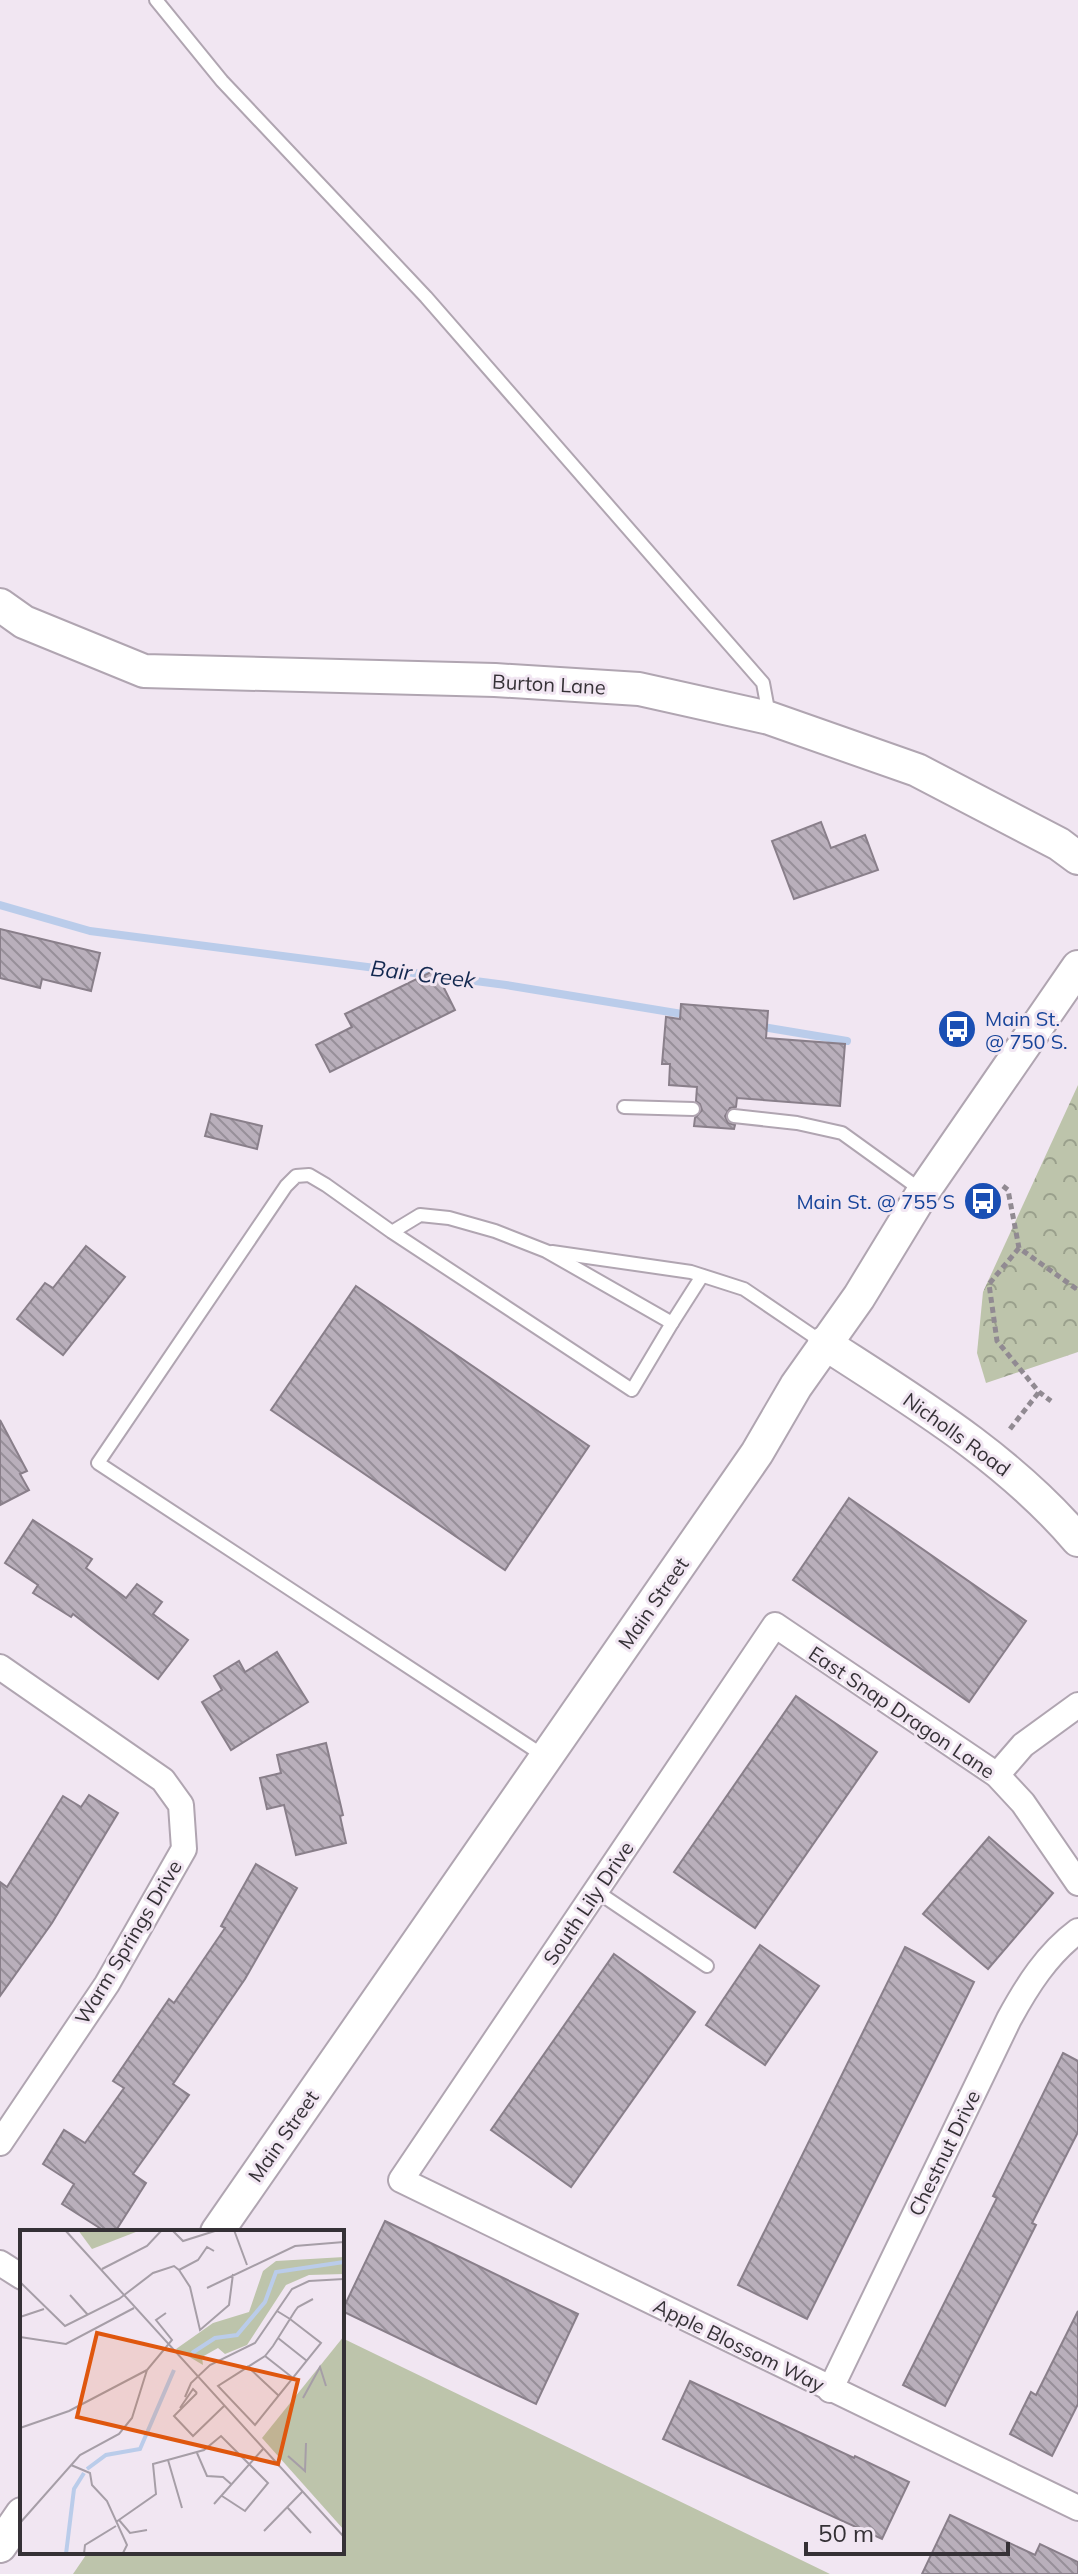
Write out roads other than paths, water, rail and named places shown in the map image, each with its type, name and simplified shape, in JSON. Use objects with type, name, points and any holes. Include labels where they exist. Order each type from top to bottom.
[{"type":"main road","name":"Burton Lane","points":[[0,605],[24,622],[144,671],[495,680],[639,689],[769,718],[917,770],[1059,844],[1078,858]]},
{"type":"main road","name":"Main Street","points":[[218,2230],[757,1453],[824,1343],[859,1297],[923,1192],[1078,967]]},
{"type":"main road","name":"Nicholls Road","points":[[824,1343],[976,1444],[1040,1499],[1078,1540]]},
{"type":"main road","points":[[0,2546],[20,2517]]},
{"type":"street","name":"East Snap Dragon Lane","points":[[775,1625],[997,1775],[1023,1803],[1078,1883]]},
{"type":"street","name":"South Lily Drive","points":[[401,2180],[775,1625]]},
{"type":"street","name":"Warm Springs Drive","points":[[0,1667],[163,1780],[181,1805],[184,1849],[107,1984],[0,2143]]},
{"type":"street","points":[[997,1775],[1023,1745],[1078,1705]]},
{"type":"street","name":"Chestnut Drive","points":[[830,2390],[1015,2007],[1050,1956],[1078,1931]]},
{"type":"street","name":"Apple Blossom Way","points":[[401,2180],[1078,2508]]},
{"type":"street","points":[[0,2263],[20,2276]]},
{"type":"lane","points":[[156,0],[222,81],[426,297],[763,683],[769,718]]},
{"type":"lane","points":[[624,1107],[693,1109]]},
{"type":"lane","points":[[734,1116],[797,1123],[842,1133],[923,1192]]},
{"type":"lane","points":[[547,1757],[98,1463],[286,1186],[296,1176],[309,1175],[632,1390],[702,1276]]},
{"type":"lane","points":[[392,1232],[420,1215],[449,1218],[495,1231],[546,1251],[672,1323]]},
{"type":"lane","points":[[546,1251],[633,1262],[702,1276],[744,1289],[824,1343]]},
{"type":"lane","points":[[596,1891],[707,1966]]},
{"type":"waterway","name":"Bair Creek","points":[[0,905],[90,931],[506,985],[688,1015]]},
{"type":"waterway","name":"Bair Creek","points":[[757,1026],[847,1041]]},
{"type":"place","name":"Main St. @ 750 S.","points":[[957,1029]]},
{"type":"place","name":"Main St. @ 755 S","points":[[983,1201]]}]
